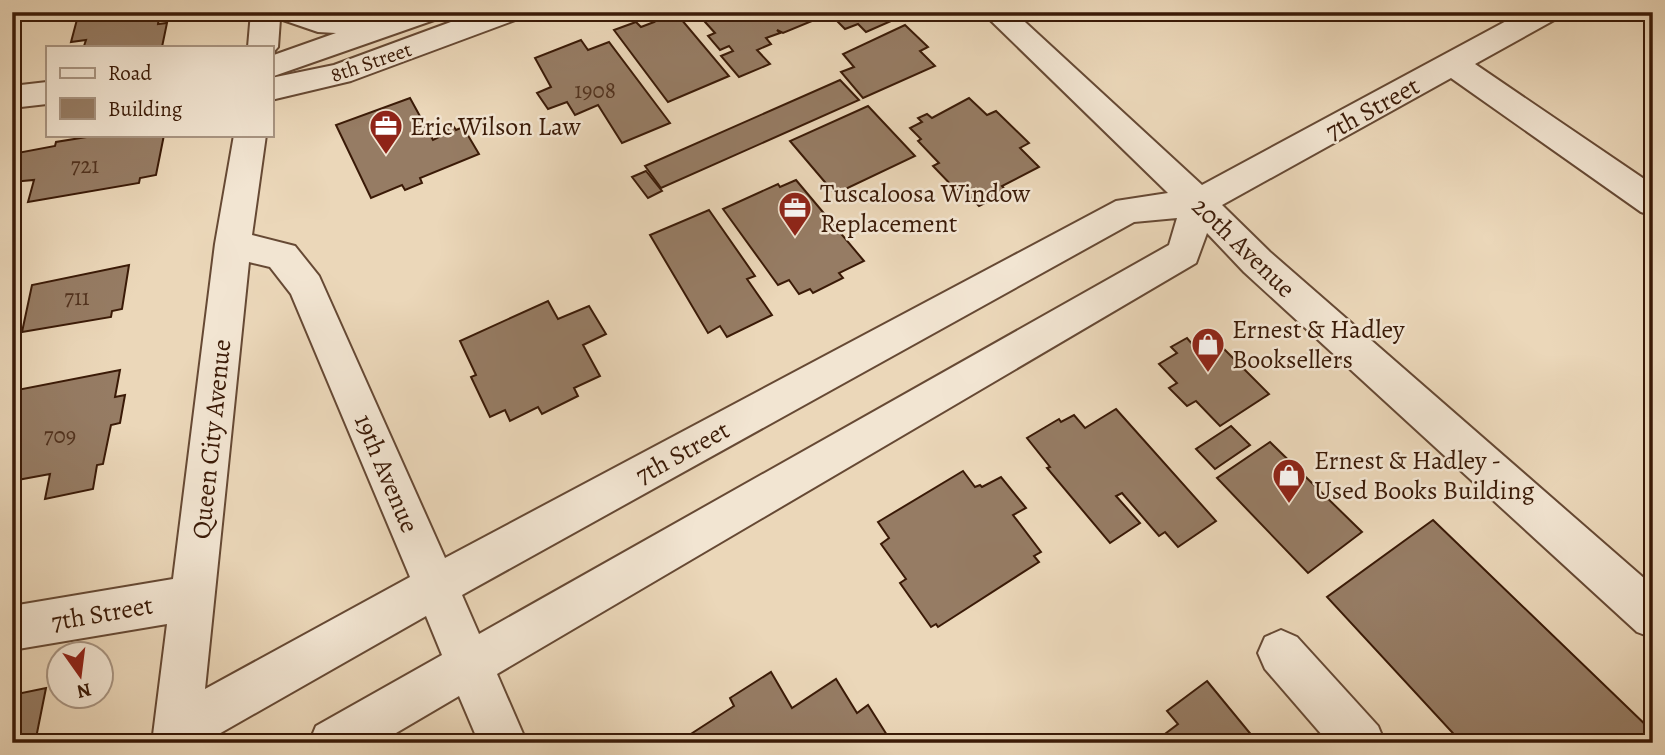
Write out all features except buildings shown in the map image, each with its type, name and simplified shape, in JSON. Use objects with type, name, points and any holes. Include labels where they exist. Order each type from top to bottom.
[{"type":"street","points":[[263,46],[266,12]]},
{"type":"street","name":"8th Street","points":[[289,12],[318,22],[386,27]]},
{"type":"street","name":"8th Street","points":[[273,66],[427,12]]},
{"type":"street","name":"8th Street","points":[[273,89],[340,74],[508,12]]},
{"type":"street","name":"20th Avenue","points":[[996,12],[1147,151],[1266,271],[1653,616]]},
{"type":"street","name":"7th Street","points":[[176,737],[434,587],[1128,210],[1198,203],[1546,12]]},
{"type":"street","points":[[1453,64],[1653,203]]},
{"type":"street","points":[[12,97],[46,93]]},
{"type":"street","name":"Queen City Avenue","points":[[176,737],[191,598],[204,515],[233,244],[250,136]]},
{"type":"street","points":[[333,743],[1184,253],[1198,203]]},
{"type":"street","name":"19th Avenue","points":[[233,244],[282,256],[306,286],[503,743]]},
{"type":"street","name":"7th Street","points":[[12,628],[191,598]]},
{"type":"street","points":[[1281,653],[1361,743]]},
{"type":"place","name":"Eric Wilson Law","points":[[386,156]]},
{"type":"place","name":"Tuscaloosa Window Replacement","points":[[795,238]]},
{"type":"place","name":"Ernest & Hadley Booksellers","points":[[1208,374]]},
{"type":"place","name":"Ernest & Hadley - Used Books Building","points":[[1289,505]]}]
